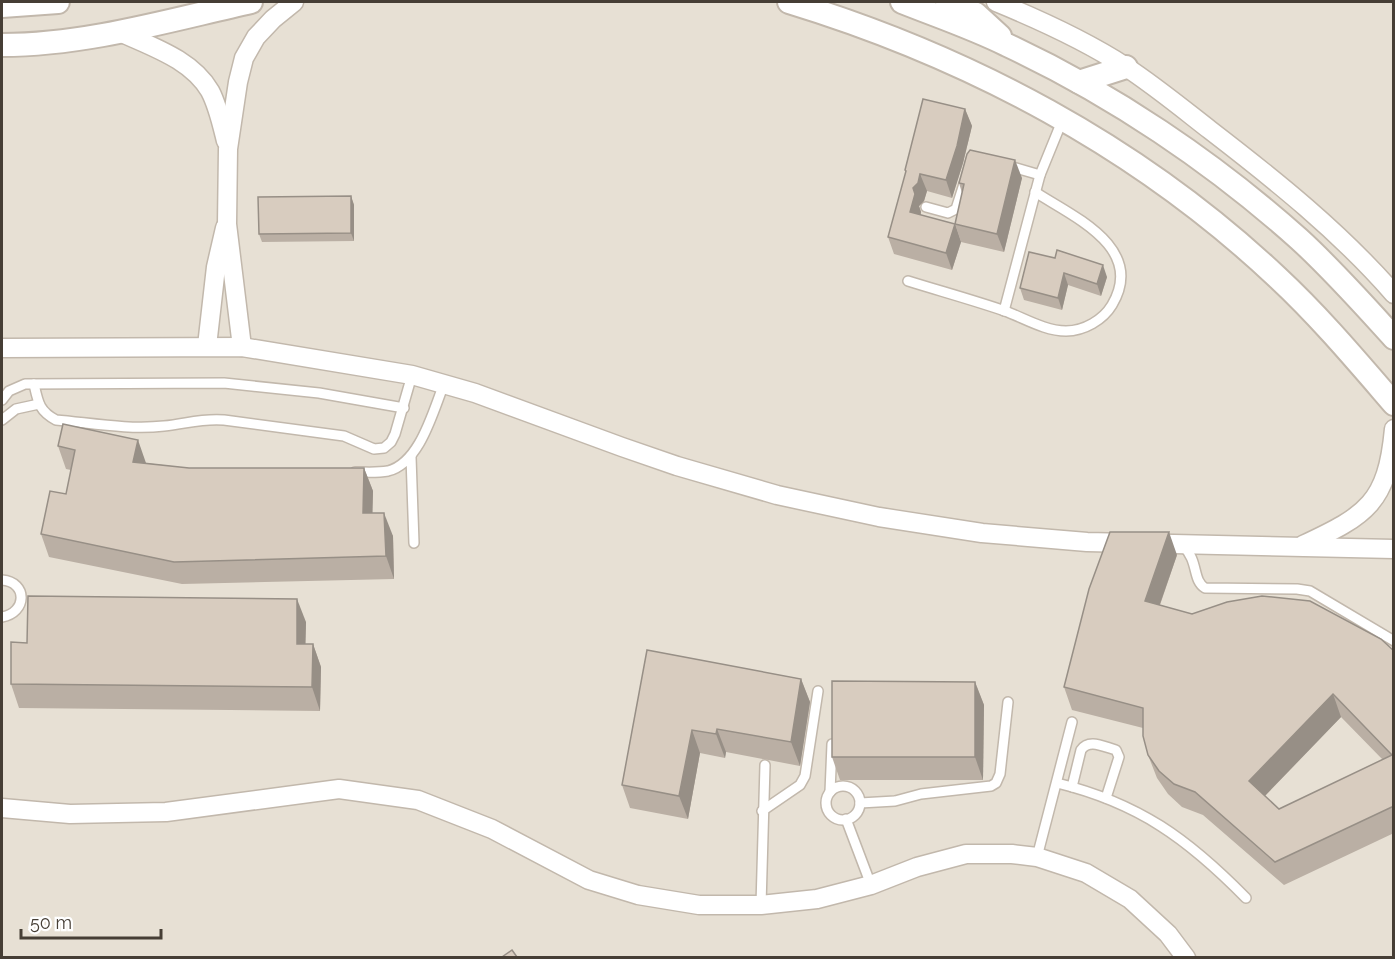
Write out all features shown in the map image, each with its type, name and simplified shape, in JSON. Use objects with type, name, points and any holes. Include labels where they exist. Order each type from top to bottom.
[{"type":"street","points":[[2,6],[45,2]]},
{"type":"street","points":[[2,45],[30,45],[120,32],[252,2]]},
{"type":"street","points":[[242,347],[227,224],[228,149],[238,82],[244,58],[256,37],[294,2]]},
{"type":"street","points":[[789,2],[823,7],[940,57],[1063,118],[1142,167],[1212,219],[1278,277],[1331,331],[1394,404]]},
{"type":"street","points":[[902,2],[1007,44],[1079,82],[1156,130],[1230,182],[1299,240],[1356,296],[1394,338]]},
{"type":"street","points":[[947,2],[976,14],[1007,44]]},
{"type":"street","points":[[996,2],[1071,37],[1126,67],[1300,202],[1345,243],[1394,294]]},
{"type":"street","points":[[120,32],[176,58],[195,73],[210,91],[228,149]]},
{"type":"street","points":[[1079,82],[1126,67]]},
{"type":"street","points":[[207,346],[217,260],[227,224]]},
{"type":"street","points":[[2,348],[242,347],[412,375],[475,393],[677,466],[777,495],[879,517],[982,533],[1087,542],[1182,545],[1204,556],[1298,548],[1394,549]]},
{"type":"street","points":[[1298,548],[1344,526],[1366,509],[1382,486],[1391,460],[1394,429]]},
{"type":"street","points":[[2,808],[70,814],[166,812],[339,789],[418,800],[492,829],[589,880],[638,895],[699,904],[761,904],[817,899],[871,885],[916,867],[966,854],[1012,854],[1037,857],[1086,873],[1130,899],[1168,934],[1186,957]]},
{"type":"lane","points":[[1004,311],[1040,175],[1063,118]]},
{"type":"lane","points":[[1002,164],[1040,175]]},
{"type":"lane","points":[[926,207],[948,213],[956,209],[967,169]]},
{"type":"lane","points":[[908,281],[1044,326],[1066,331],[1088,327],[1106,314],[1118,294],[1121,272],[1114,250],[1100,233],[1035,192]]},
{"type":"lane","points":[[34,384],[39,404],[46,414],[56,420],[148,427],[206,419],[225,420],[344,436],[374,449],[384,448],[391,442],[404,408],[412,375]]},
{"type":"lane","points":[[2,400],[16,386],[34,384],[224,383],[319,393],[404,408]]},
{"type":"lane","points":[[340,472],[387,471],[400,466],[411,457],[419,445],[444,384]]},
{"type":"lane","points":[[2,420],[15,409],[39,404]]},
{"type":"lane","points":[[411,457],[414,543]]},
{"type":"lane","points":[[1182,545],[1189,552],[1204,556],[1198,582],[1205,588],[1310,591],[1394,641]]},
{"type":"lane","points":[[2,580],[8,580],[15,585],[20,592],[21,601],[18,609],[11,615],[2,617]]},
{"type":"lane","points":[[762,811],[796,788],[805,776],[818,691]]},
{"type":"lane","points":[[860,803],[895,801],[921,794],[991,786],[996,783],[1000,774],[1008,702]]},
{"type":"lane","points":[[1037,857],[1072,722]]},
{"type":"lane","points":[[830,792],[840,786],[852,788],[859,797],[857,812],[846,819],[834,817],[826,802],[830,792],[832,735]]},
{"type":"lane","points":[[1072,787],[1081,750],[1085,745],[1091,743],[1116,750],[1119,757],[1106,798]]},
{"type":"lane","points":[[761,904],[765,765]]},
{"type":"lane","points":[[1057,783],[1106,798],[1133,810],[1180,837],[1221,872],[1246,898]]},
{"type":"lane","points":[[846,819],[871,885]]},
{"type":"shaded area","points":[[2,2],[1393,2],[1393,957],[2,958]]},
{"type":"building","points":[[923,99],[965,109],[957,146],[946,180],[920,174],[918,183],[913,188],[915,194],[910,212],[955,224],[946,253],[888,237]]},
{"type":"building","points":[[970,150],[1015,160],[997,234],[955,224],[964,184],[959,183]]},
{"type":"building","points":[[351,196],[351,233],[259,234],[258,197]]},
{"type":"building","points":[[1057,250],[1103,265],[1097,284],[1064,273],[1058,298],[1020,288],[1029,252],[1055,258]]},
{"type":"building","points":[[63,424],[138,440],[133,462],[189,468],[364,468],[363,513],[384,513],[386,556],[174,562],[41,534],[50,491],[66,494],[75,450],[58,446]]},
{"type":"building","points":[[1110,532],[1169,532],[1145,601],[1192,614],[1227,602],[1262,596],[1310,601],[1381,639],[1394,651],[1394,806],[1275,862],[1195,792],[1174,784],[1159,771],[1148,755],[1143,736],[1143,708],[1064,687],[1089,589]],"holes":[[[1333,694],[1392,755],[1279,809],[1249,781]]]},
{"type":"building","points":[[28,596],[297,599],[297,644],[313,644],[312,687],[11,684],[11,642],[27,643]]},
{"type":"building","points":[[647,650],[801,679],[791,742],[717,729],[716,734],[692,730],[679,796],[622,785]]},
{"type":"building","points":[[832,681],[975,682],[975,757],[832,757]]},
{"type":"building","points":[[512,950],[517,957],[502,957]]}]
